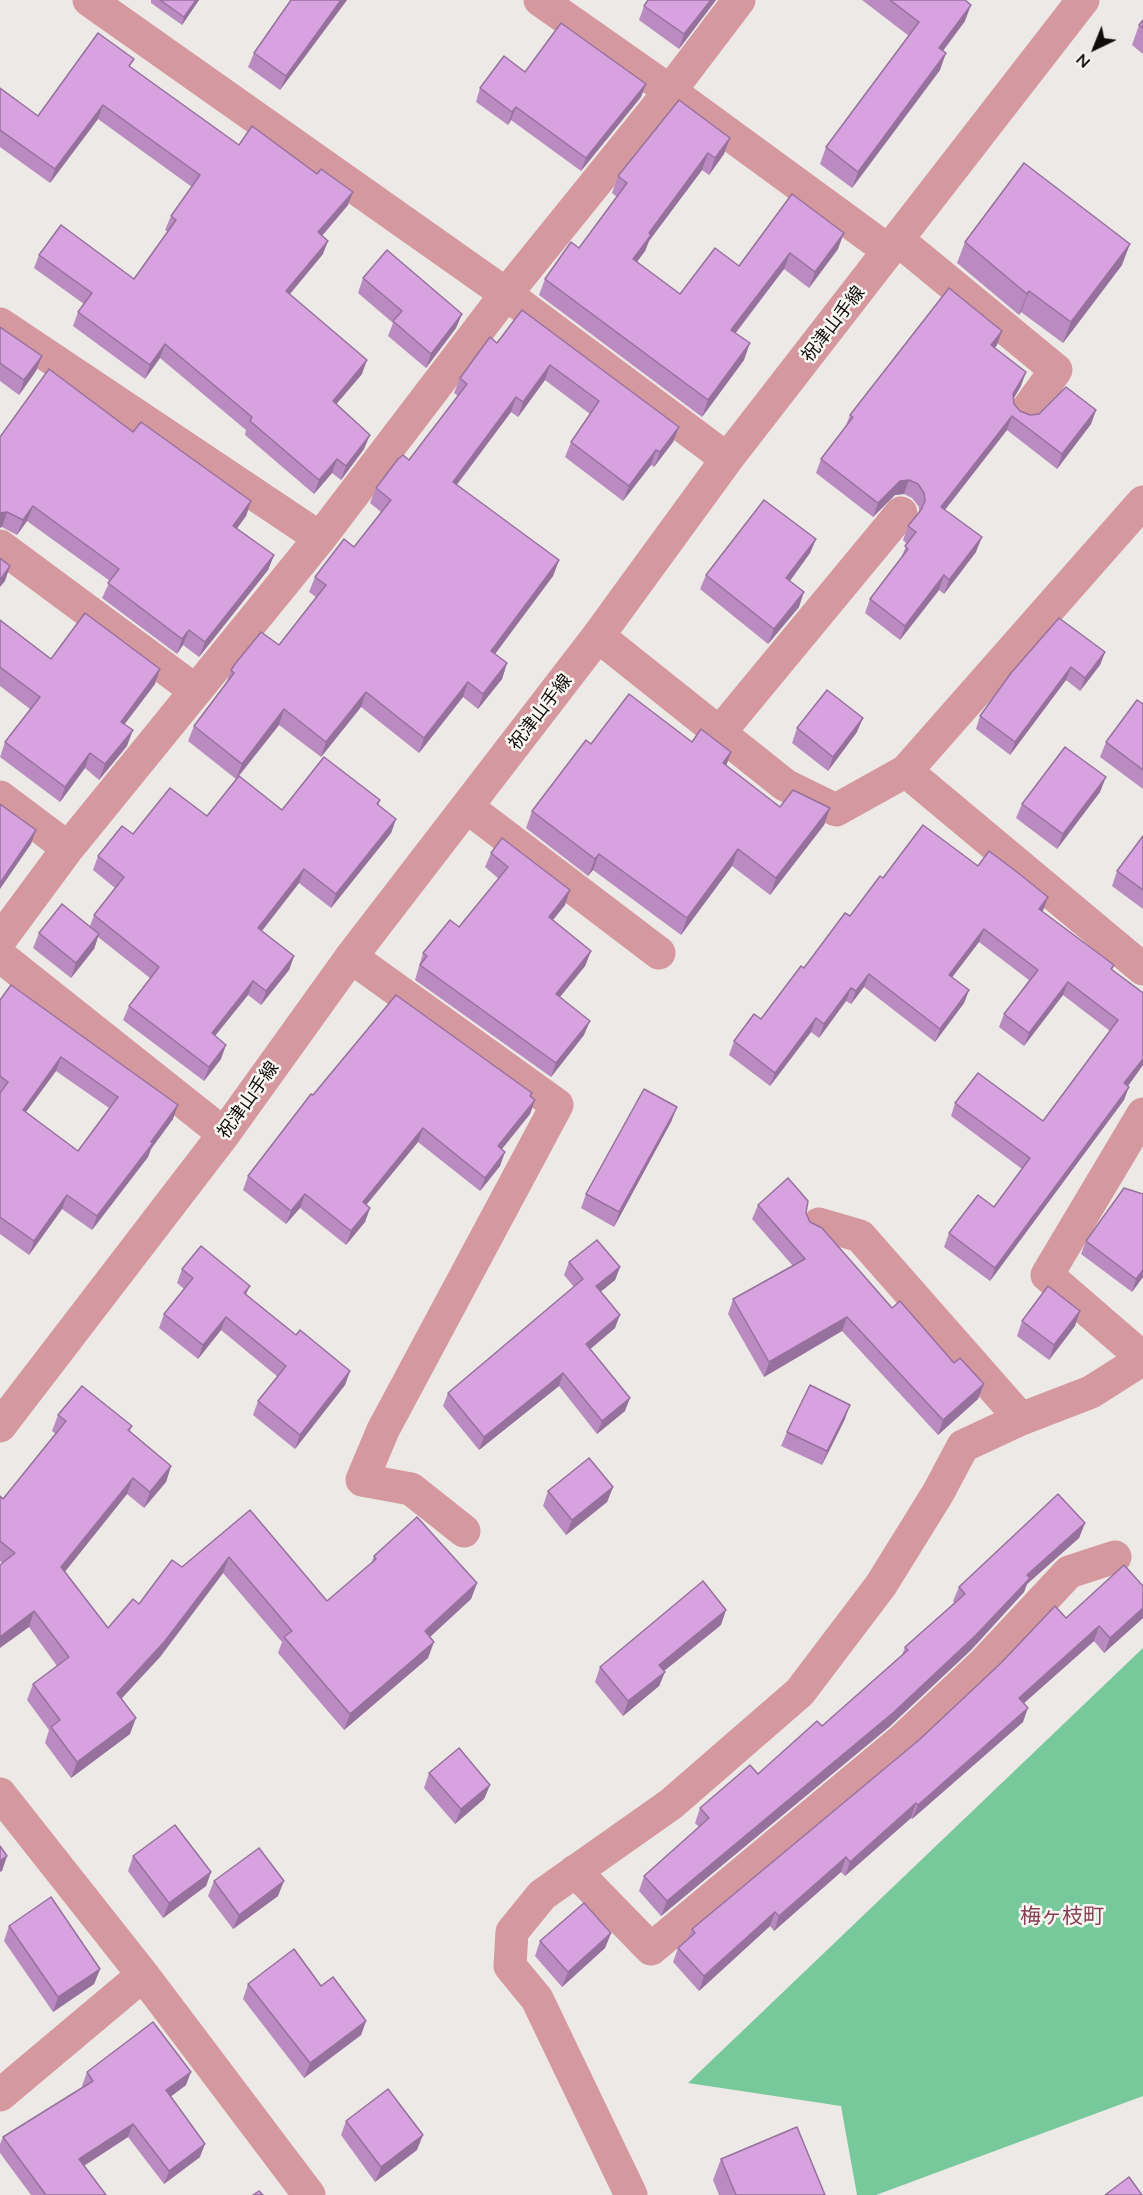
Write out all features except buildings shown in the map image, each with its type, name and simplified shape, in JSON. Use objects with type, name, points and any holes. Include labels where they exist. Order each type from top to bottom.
[{"type":"street","points":[[89,0],[506,294],[727,459]]},
{"type":"street","points":[[540,0],[893,245],[1056,370],[1026,411]]},
{"type":"street","points":[[0,940],[68,849],[320,538],[506,294],[670,91],[739,0]]},
{"type":"street","name":"祝津山手線","points":[[0,1426],[224,1134],[351,957],[598,636],[727,459],[1083,0]]},
{"type":"street","points":[[0,324],[320,538]]},
{"type":"street","points":[[598,636],[785,785],[836,810],[906,771],[1143,502]]},
{"type":"street","points":[[720,732],[901,513]]},
{"type":"street","points":[[0,546],[196,691]]},
{"type":"street","points":[[906,771],[1143,969]]},
{"type":"street","points":[[0,797],[68,849]]},
{"type":"street","points":[[467,807],[659,953]]},
{"type":"street","points":[[0,956],[224,1134]]},
{"type":"street","points":[[351,957],[557,1105],[383,1430],[363,1480],[411,1489],[464,1531]]},
{"type":"street","points":[[631,2195],[537,1999],[510,1966],[512,1932],[542,1895],[671,1804],[800,1692],[881,1585],[938,1493],[963,1446],[1021,1419],[1091,1392],[1143,1358],[1047,1275],[1143,1114]]},
{"type":"street","points":[[819,1224],[860,1236],[1021,1419]]},
{"type":"street","points":[[575,1871],[651,1949],[902,1741],[984,1663],[1069,1572],[1115,1557]]},
{"type":"street","points":[[0,1794],[143,1975],[309,2195]]},
{"type":"street","points":[[0,2095],[143,1975]]},
{"type":"green space","points":[[1143,1648],[1143,2096],[876,2195],[857,2195],[841,2106],[688,2083]]},
{"type":"district","name":"梅ヶ枝町","points":[[1062,1916]]}]
